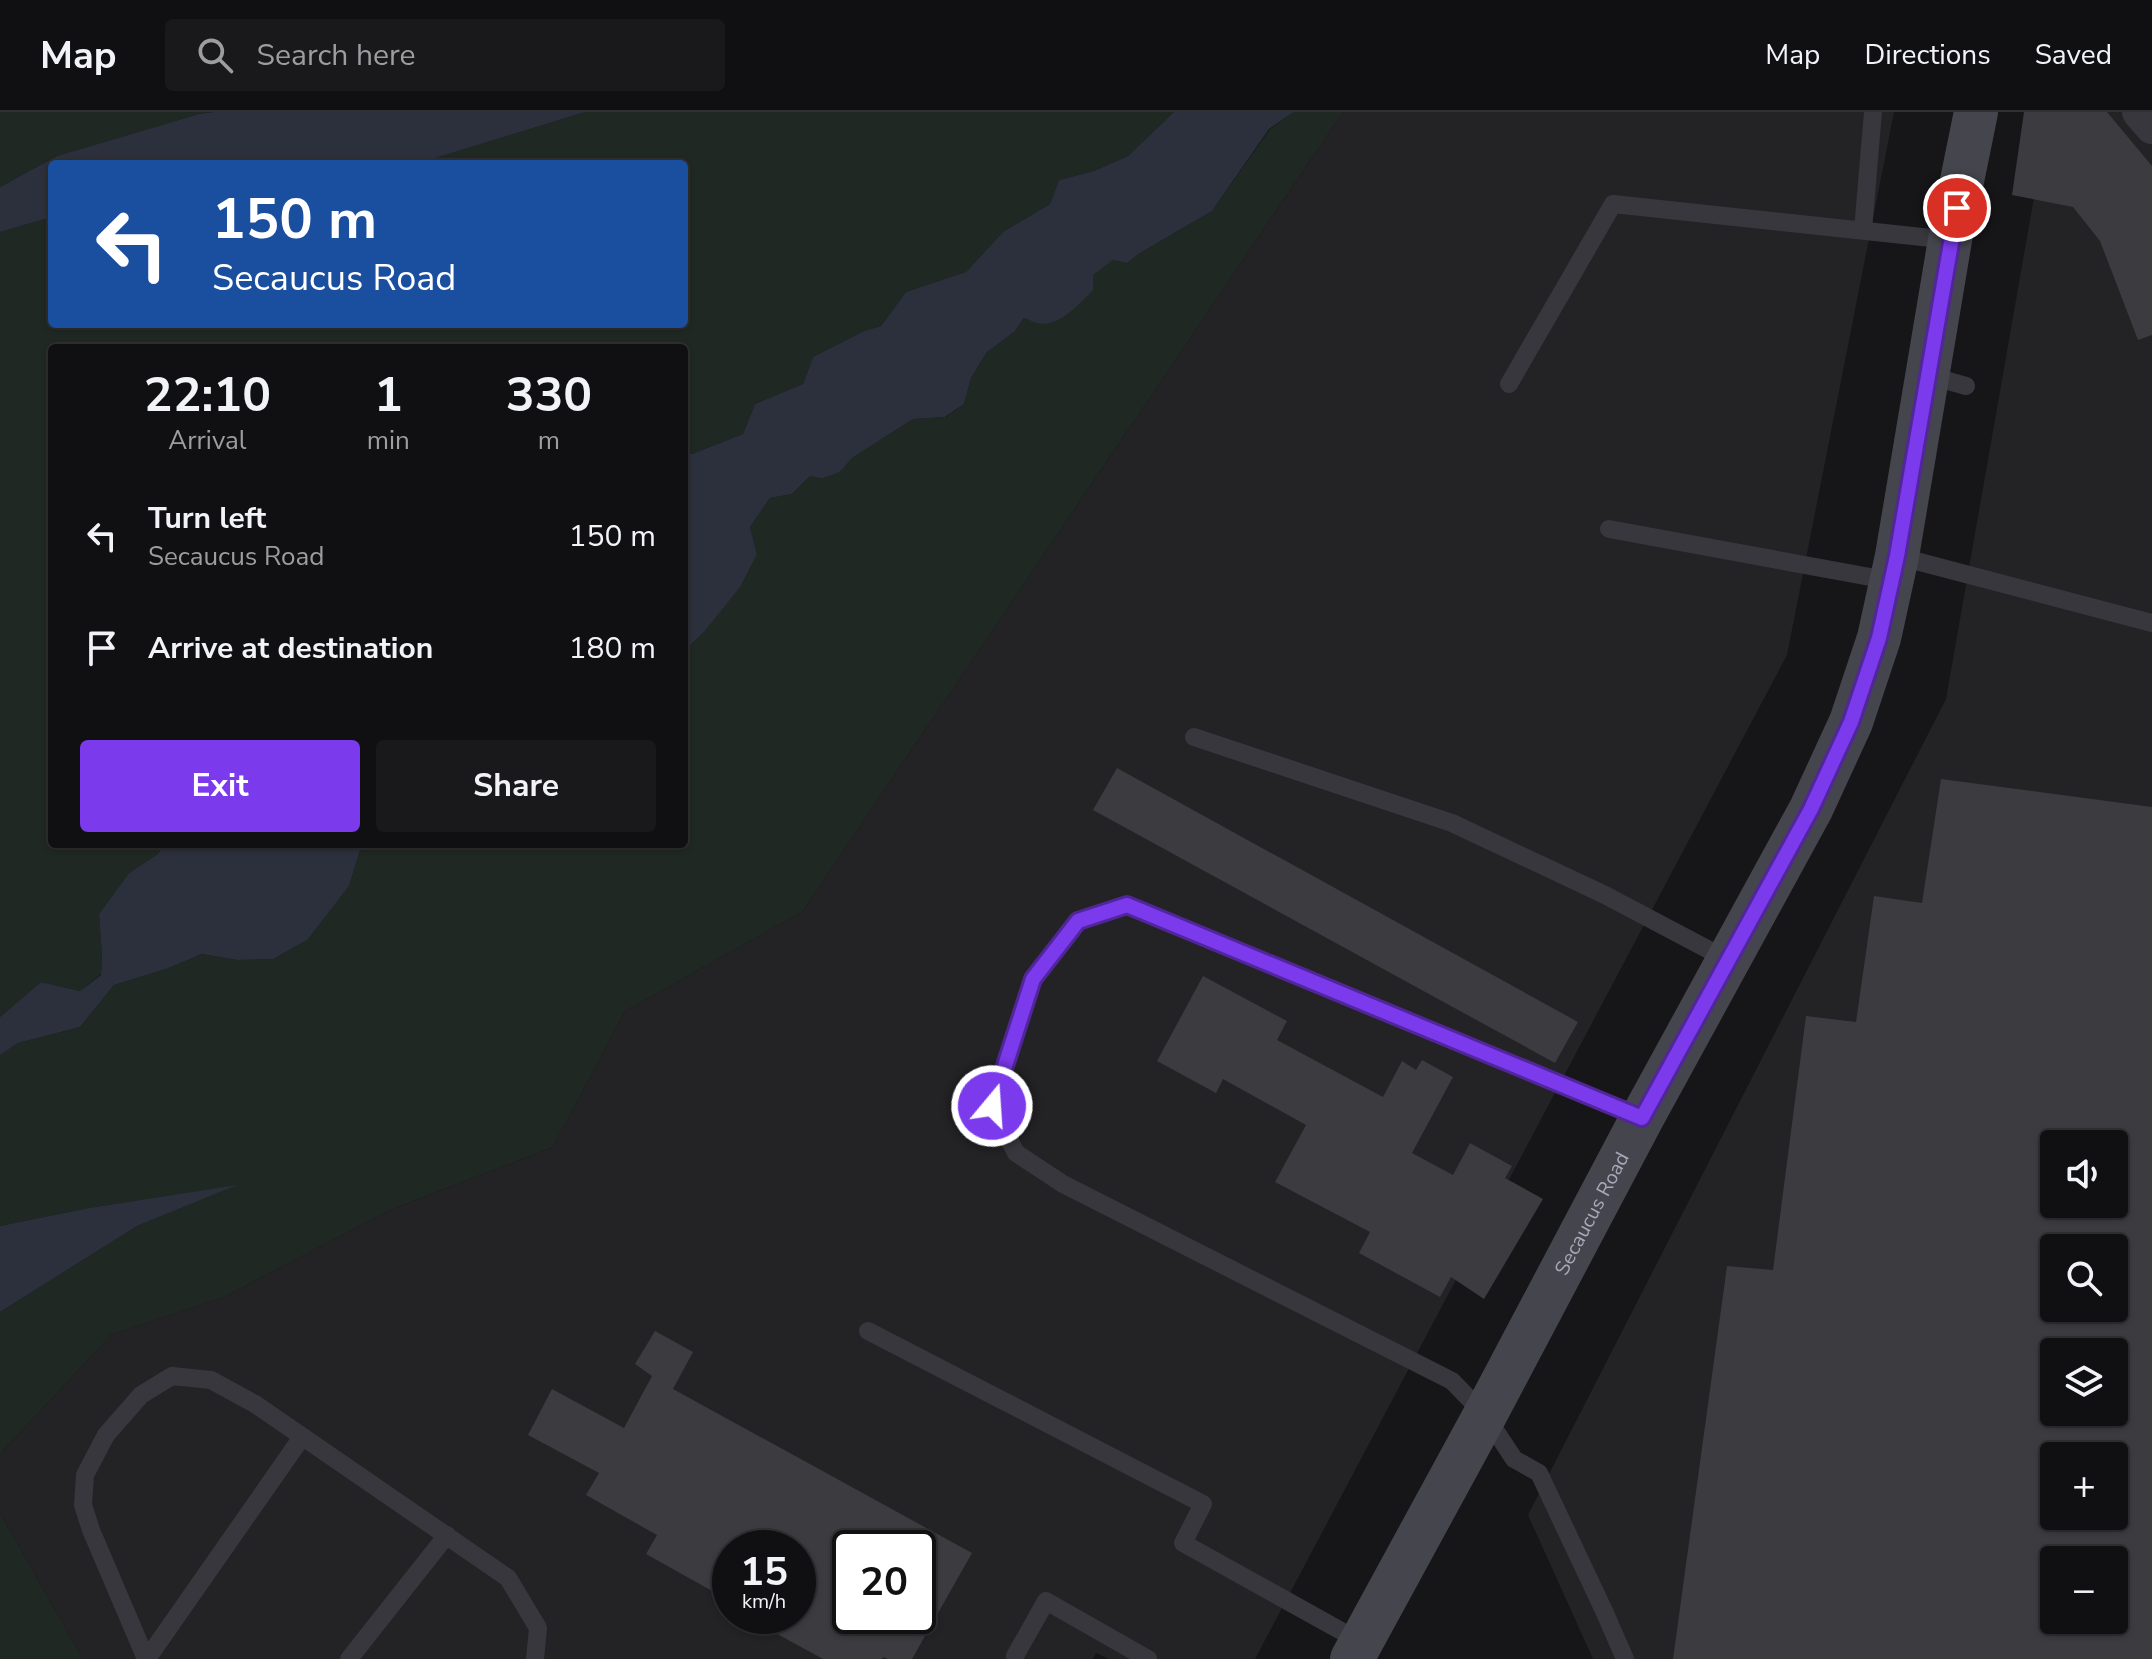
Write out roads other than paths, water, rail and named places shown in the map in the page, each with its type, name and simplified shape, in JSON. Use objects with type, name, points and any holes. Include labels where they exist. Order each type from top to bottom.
[{"type":"main road","name":"Secaucus Road","points":[[1357,1651],[1811,809],[1851,722],[1879,638],[1894,568],[1947,381],[1950,240],[1976,112]]},
{"type":"street","points":[[2139,112],[2152,127]]},
{"type":"lane","points":[[1863,230],[1873,112]]},
{"type":"lane","points":[[1509,384],[1613,204],[1950,240]]},
{"type":"lane","points":[[1609,529],[1894,568],[2152,623]]},
{"type":"lane","points":[[1194,737],[1452,823],[1605,895],[1728,960]]},
{"type":"lane","points":[[1625,1659],[1539,1473],[1514,1459],[1485,1415],[1452,1381],[1063,1184],[1016,1153],[992,1106],[1033,979],[1078,921],[1127,905],[1642,1118]]},
{"type":"lane","points":[[868,1331],[1203,1504],[1183,1543],[1357,1651]]},
{"type":"lane","points":[[147,1659],[91,1530],[83,1505],[85,1475],[106,1435],[141,1395],[172,1376],[211,1380],[255,1404],[508,1578],[538,1628],[535,1659]]},
{"type":"lane","points":[[147,1659],[302,1437]]},
{"type":"lane","points":[[349,1659],[447,1535]]},
{"type":"lane","points":[[1015,1656],[1046,1601],[1148,1659]]},
{"type":"water","points":[[585,112],[429,160],[50,160],[199,114]]},
{"type":"water","points":[[1174,112],[1294,112],[1269,129],[1212,211],[1127,263],[1113,260],[1093,275],[1093,290],[1061,318],[1045,324],[1024,318],[1014,332],[987,352],[971,378],[964,404],[945,417],[913,419],[852,458],[840,472],[822,478],[810,476],[792,494],[770,498],[750,527],[757,554],[740,587],[688,647],[688,452],[692,454],[743,434],[755,404],[803,384],[813,357],[864,331],[881,326],[906,292],[966,272],[1003,232],[1050,204],[1059,180],[1094,171],[1128,156]]},
{"type":"water","points":[[48,161],[48,218],[0,232],[0,187]]},
{"type":"water","points":[[162,848],[361,848],[349,886],[307,940],[273,959],[237,960],[202,954],[114,985],[80,1027],[18,1043],[0,1055],[0,1017],[41,982],[80,991],[101,975],[99,914],[129,873],[158,854]]},
{"type":"water","points":[[237,1185],[137,1226],[0,1312],[0,1226],[89,1208]]}]
